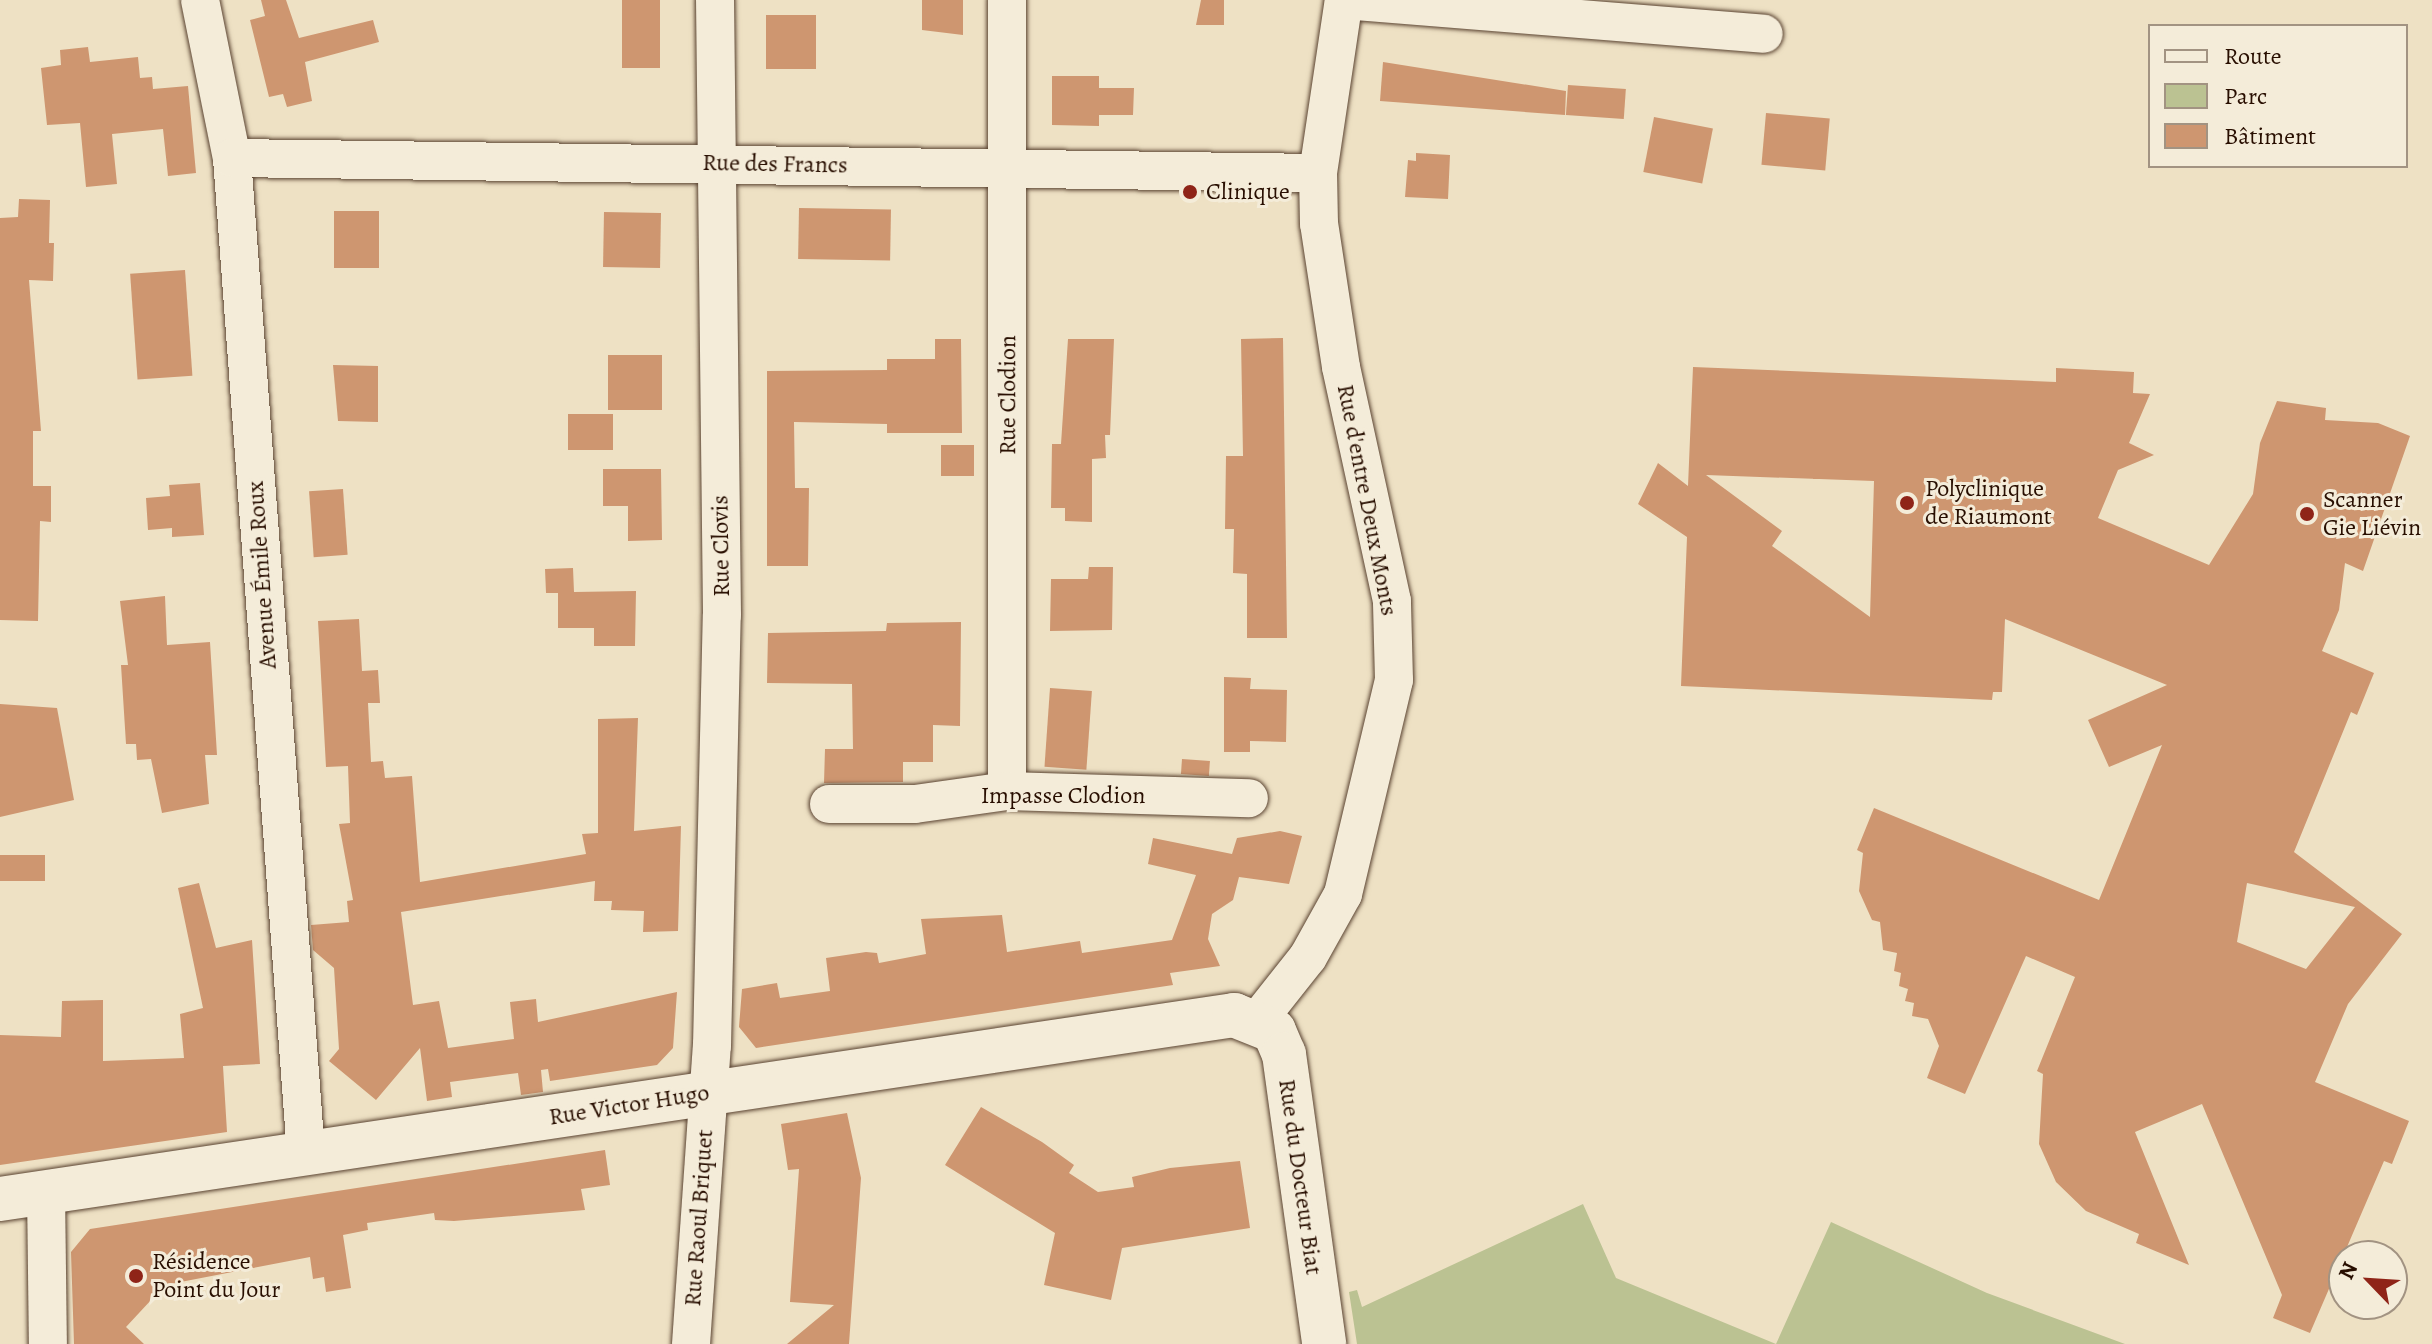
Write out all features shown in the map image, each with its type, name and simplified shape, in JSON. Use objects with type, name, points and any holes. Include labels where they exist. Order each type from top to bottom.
[{"type":"street","name":"Avenue Émile Roux","points":[[200,0],[232,158],[306,1154]]},
{"type":"street","name":"Rue Clovis","points":[[709,1092],[722,615],[715,0]]},
{"type":"street","name":"Rue Clodion","points":[[1007,0],[1007,791]]},
{"type":"street","points":[[1344,0],[1764,34]]},
{"type":"street","name":"Rue d'entre Deux Monts","points":[[1258,1020],[1308,957],[1343,894],[1394,680],[1392,601],[1330,309],[1318,173],[1344,0]]},
{"type":"street","name":"Rue des Francs","points":[[232,158],[715,162],[1005,170],[1318,173]]},
{"type":"street","name":"Impasse Clodion","points":[[829,804],[915,804],[1007,791],[1249,798]]},
{"type":"street","name":"Rue Victor Hugo","points":[[0,1199],[1234,1015],[1258,1020]]},
{"type":"street","name":"Rue du Docteur Biat","points":[[1258,1020],[1274,1031],[1284,1054],[1324,1344]]},
{"type":"street","name":"Rue Raoul Briquet","points":[[691,1344],[709,1092]]},
{"type":"street","points":[[46,1190],[48,1344]]},
{"type":"green space","points":[[1583,1204],[1616,1278],[1776,1344],[1357,1344],[1349,1292],[1357,1290],[1362,1307]]},
{"type":"green space","points":[[1831,1222],[1987,1293],[2125,1344],[1776,1344]]},
{"type":"building","points":[[261,0],[286,0],[299,38],[373,20],[379,42],[305,62],[312,101],[287,107],[283,94],[269,97],[250,20],[265,16]]},
{"type":"building","points":[[622,0],[660,0],[660,68],[622,68]]},
{"type":"building","points":[[922,0],[963,0],[963,35],[922,30]]},
{"type":"building","points":[[1201,0],[1224,0],[1224,25],[1196,25]]},
{"type":"building","points":[[766,15],[816,15],[816,69],[766,69]]},
{"type":"building","points":[[88,47],[90,62],[138,57],[140,78],[152,77],[153,89],[188,86],[196,173],[168,176],[163,129],[112,134],[117,184],[86,187],[80,123],[47,125],[41,68],[61,65],[60,50]]},
{"type":"building","points":[[1383,62],[1566,91],[1565,115],[1380,101]]},
{"type":"building","points":[[1052,76],[1099,76],[1099,88],[1134,88],[1133,115],[1099,115],[1099,126],[1052,125]]},
{"type":"building","points":[[1568,85],[1626,89],[1624,119],[1566,115]]},
{"type":"building","points":[[1766,113],[1830,119],[1825,170],[1761,165]]},
{"type":"building","points":[[1654,117],[1713,128],[1702,183],[1643,172]]},
{"type":"building","points":[[1416,153],[1450,155],[1448,199],[1405,197],[1408,160],[1416,161]]},
{"type":"building","points":[[19,199],[50,200],[49,243],[54,243],[53,281],[29,280],[41,431],[33,431],[33,486],[51,486],[51,522],[40,521],[38,621],[0,620],[0,218],[18,217]]},
{"type":"building","points":[[799,208],[891,210],[890,261],[798,259]]},
{"type":"building","points":[[334,211],[379,211],[379,268],[334,268]]},
{"type":"building","points":[[604,212],[661,213],[660,268],[603,267]]},
{"type":"building","points":[[185,270],[192,376],[138,380],[130,274]]},
{"type":"building","points":[[1283,338],[1287,638],[1247,638],[1247,574],[1233,573],[1234,529],[1225,529],[1226,456],[1243,456],[1241,339]]},
{"type":"building","points":[[935,339],[961,339],[962,433],[887,433],[887,424],[794,422],[795,488],[809,488],[808,566],[767,566],[767,371],[887,370],[887,359],[935,359]]},
{"type":"building","points":[[1068,339],[1114,339],[1110,435],[1105,435],[1106,458],[1092,459],[1092,522],[1065,521],[1065,508],[1051,508],[1052,444],[1061,444]]},
{"type":"building","points":[[608,355],[662,355],[662,410],[608,410]]},
{"type":"building","points":[[333,365],[378,366],[378,422],[338,421]]},
{"type":"building","points":[[1693,367],[2056,382],[2056,368],[2134,372],[2133,393],[2150,394],[2129,443],[2154,455],[2118,470],[2098,518],[2209,565],[2253,494],[2260,443],[2277,401],[2326,408],[2325,420],[2378,423],[2410,436],[2363,571],[2345,563],[2339,610],[2322,651],[2374,673],[2357,715],[2351,712],[2294,852],[2402,934],[2348,1004],[2315,1082],[2409,1121],[2392,1164],[2384,1161],[2350,1240],[2328,1240],[2328,1291],[2310,1333],[2273,1318],[2282,1295],[2202,1104],[2135,1132],[2189,1265],[2136,1243],[2139,1234],[2086,1211],[2056,1182],[2039,1144],[2043,1074],[2037,1071],[2075,977],[2026,956],[1965,1094],[1927,1078],[1939,1046],[1928,1019],[1912,1016],[1914,1003],[1905,1001],[1908,989],[1899,986],[1901,973],[1894,971],[1897,953],[1883,950],[1880,922],[1872,920],[1859,891],[1863,853],[1857,850],[1874,808],[2099,900],[2162,745],[2109,767],[2088,720],[2167,685],[2005,619],[2002,692],[1993,692],[1992,700],[1681,686],[1687,537],[1638,504],[1658,463],[1688,486]],"holes":[[[1706,475],[1874,481],[1870,617],[1772,546],[1782,531]],[[2247,883],[2355,907],[2306,969],[2237,942]]]},
{"type":"building","points":[[568,414],[613,414],[613,450],[568,450]]},
{"type":"building","points":[[941,445],[974,445],[974,476],[941,476]]},
{"type":"building","points":[[603,469],[661,469],[662,540],[628,541],[628,506],[603,506]]},
{"type":"building","points":[[200,483],[204,535],[172,537],[172,528],[148,530],[146,498],[170,496],[169,485]]},
{"type":"building","points":[[343,489],[348,555],[314,557],[309,491]]},
{"type":"building","points":[[1089,567],[1113,567],[1112,630],[1050,631],[1051,579],[1088,579]]},
{"type":"building","points":[[573,568],[574,592],[636,591],[635,646],[594,646],[594,628],[558,628],[558,593],[546,593],[545,569]]},
{"type":"building","points":[[165,596],[167,645],[210,642],[217,755],[205,755],[209,804],[162,813],[151,759],[137,760],[136,744],[126,744],[121,665],[128,665],[120,601]]},
{"type":"building","points":[[359,619],[362,671],[378,670],[380,703],[368,703],[371,762],[383,761],[385,778],[412,776],[420,882],[586,854],[582,834],[598,833],[598,719],[638,718],[634,831],[681,826],[678,931],[643,932],[644,911],[611,910],[612,901],[594,901],[595,881],[401,912],[413,1005],[439,1001],[448,1048],[514,1039],[510,1002],[536,999],[538,1022],[677,992],[673,1048],[657,1065],[550,1081],[548,1069],[541,1070],[543,1092],[521,1095],[518,1073],[450,1082],[452,1097],[427,1101],[420,1048],[376,1100],[329,1061],[339,1049],[334,968],[313,950],[311,925],[349,922],[347,901],[353,900],[339,824],[350,823],[348,766],[326,767],[318,621]]},
{"type":"building","points":[[961,622],[960,726],[933,725],[933,762],[903,762],[903,782],[824,783],[825,749],[853,749],[852,684],[767,683],[768,633],[886,631],[887,623]]},
{"type":"building","points":[[1224,677],[1251,678],[1250,689],[1287,690],[1286,742],[1250,741],[1250,752],[1224,752]]},
{"type":"building","points":[[1050,688],[1092,691],[1086,770],[1044,767]]},
{"type":"building","points":[[0,704],[57,708],[74,800],[0,817]]},
{"type":"building","points":[[1182,759],[1210,761],[1209,776],[1181,774]]},
{"type":"building","points":[[1280,831],[1302,836],[1289,884],[1239,877],[1233,900],[1212,914],[1208,939],[1220,966],[1170,973],[1173,985],[756,1048],[739,1027],[742,989],[777,983],[780,998],[830,991],[826,958],[877,953],[879,963],[926,954],[921,919],[1002,915],[1007,952],[1080,941],[1082,953],[1172,940],[1196,875],[1148,864],[1153,838],[1232,854],[1237,838]]},
{"type":"building","points":[[0,855],[45,855],[45,881],[0,881]]},
{"type":"building","points":[[199,883],[216,948],[252,940],[260,1064],[223,1066],[227,1132],[0,1165],[0,1035],[61,1037],[62,1001],[103,1000],[103,1061],[184,1058],[180,1014],[203,1008],[178,888]]},
{"type":"building","points":[[981,1107],[1042,1142],[1074,1165],[1069,1173],[1098,1192],[1134,1187],[1132,1177],[1170,1168],[1240,1161],[1250,1228],[1122,1248],[1111,1300],[1044,1285],[1055,1233],[945,1165]]},
{"type":"building","points":[[847,1113],[861,1178],[849,1344],[787,1344],[834,1305],[790,1302],[799,1169],[788,1170],[781,1124]]},
{"type":"building","points":[[605,1150],[610,1185],[581,1189],[585,1210],[454,1221],[435,1220],[434,1213],[367,1223],[368,1230],[343,1235],[351,1288],[326,1292],[324,1277],[313,1279],[310,1257],[165,1285],[126,1327],[144,1344],[74,1344],[71,1252],[90,1229]]},
{"type":"place","name":"Clinique","points":[[1190,192]]},
{"type":"place","name":"Polyclinique de Riaumont","points":[[1907,503]]},
{"type":"place","name":"Scanner Gie Liévin","points":[[2307,514]]},
{"type":"place","name":"Résidence Point du Jour","points":[[136,1276]]}]
